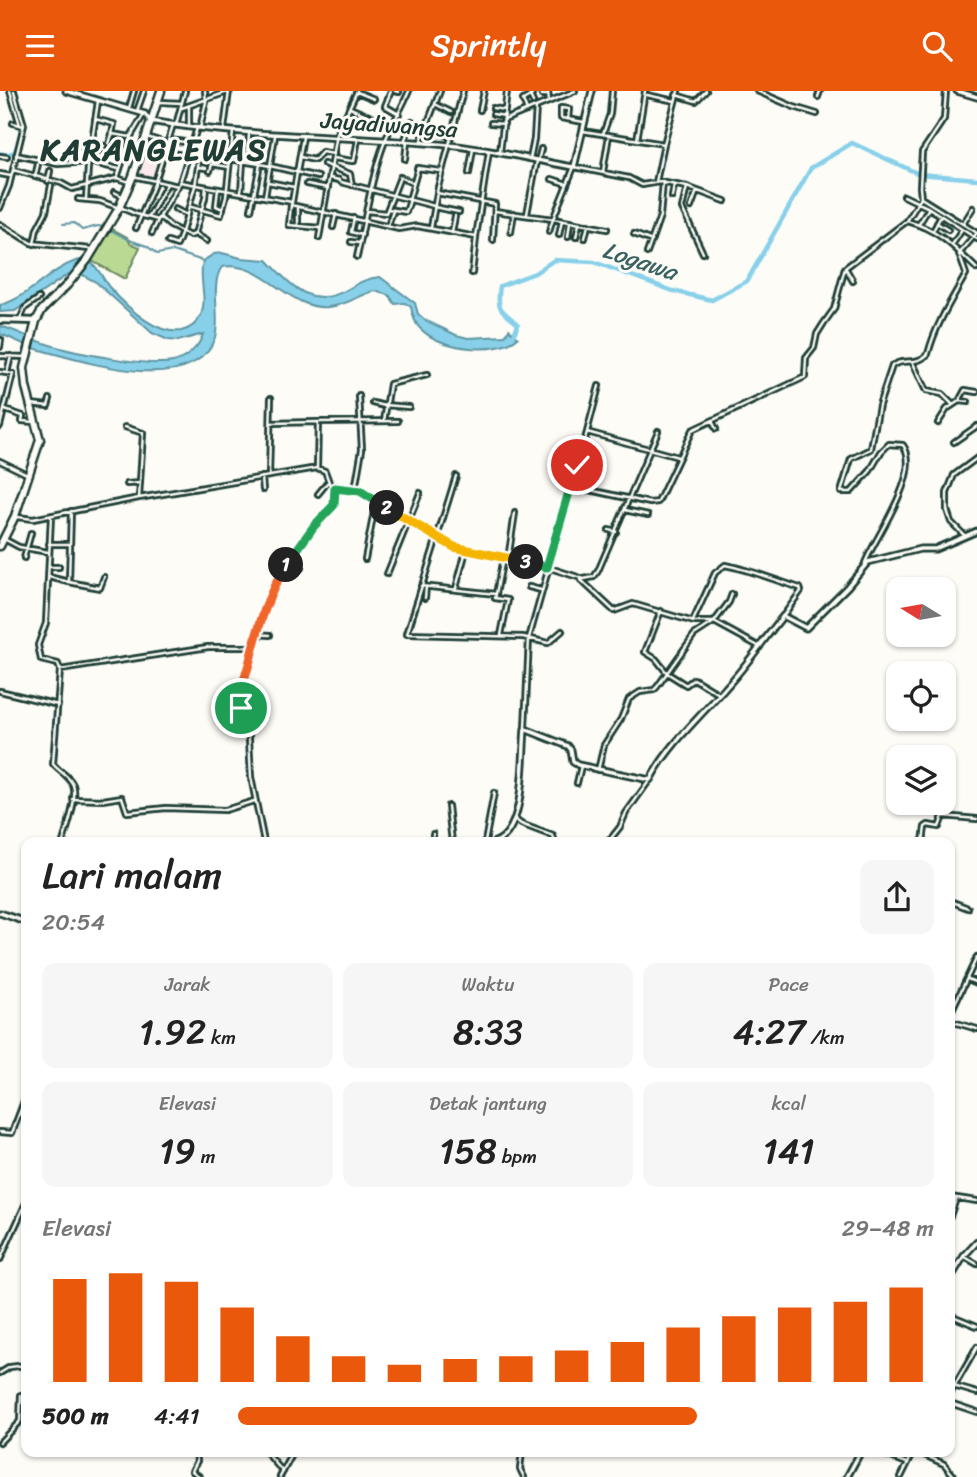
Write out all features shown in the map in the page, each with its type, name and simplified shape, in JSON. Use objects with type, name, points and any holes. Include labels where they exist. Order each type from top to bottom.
[{"type":"highway","points":[[2,543],[15,516],[40,440],[23,376],[36,321],[42,310],[67,285],[92,252],[120,207],[161,91]]},
{"type":"main road","points":[[0,320],[36,321]]},
{"type":"street","points":[[0,208],[13,170],[22,126],[12,91]]},
{"type":"street","points":[[66,91],[144,114],[149,123]]},
{"type":"street","points":[[129,110],[134,91]]},
{"type":"street","points":[[137,112],[144,91]]},
{"type":"street","points":[[136,228],[182,109],[185,91]]},
{"type":"street","points":[[152,233],[179,184],[199,128],[206,99],[205,91]]},
{"type":"street","points":[[182,109],[229,91],[223,131]]},
{"type":"street","points":[[319,238],[337,138],[357,91],[374,99]]},
{"type":"street","points":[[386,106],[395,91]]},
{"type":"street","points":[[357,257],[370,189],[385,142],[409,91]]},
{"type":"street","points":[[420,143],[440,91]]},
{"type":"street","points":[[431,228],[448,145],[463,91]]},
{"type":"street","points":[[480,110],[484,91]]},
{"type":"street","points":[[500,152],[508,91]]},
{"type":"street","points":[[528,91],[533,102]]},
{"type":"street","points":[[541,91],[542,95],[548,93],[549,102]]},
{"type":"street","points":[[491,123],[575,91]]},
{"type":"street","points":[[549,232],[574,167],[592,91]]},
{"type":"street","points":[[603,134],[610,114],[612,91]]},
{"type":"street","points":[[656,183],[677,93],[696,101],[706,91]]},
{"type":"street","points":[[757,91],[817,114]]},
{"type":"street","points":[[818,97],[820,91]]},
{"type":"street","points":[[957,91],[977,97]]},
{"type":"street","points":[[571,485],[658,502],[692,430],[805,377],[806,358],[814,348],[817,334],[834,309],[847,267],[907,222],[920,200],[923,150],[937,132],[944,117],[947,92]]},
{"type":"street","points":[[638,139],[645,93],[674,101]]},
{"type":"street","points":[[527,111],[523,101],[531,95]]},
{"type":"street","points":[[86,199],[98,101]]},
{"type":"street","points":[[117,178],[131,137],[144,114],[156,105],[183,103]]},
{"type":"street","points":[[380,103],[399,114]]},
{"type":"street","points":[[435,104],[452,112]]},
{"type":"street","points":[[189,106],[189,127]]},
{"type":"street","points":[[530,159],[536,107]]},
{"type":"street","points":[[350,108],[392,126]]},
{"type":"street","points":[[492,108],[505,110]]},
{"type":"street","points":[[179,114],[190,116]]},
{"type":"street","points":[[493,114],[504,120]]},
{"type":"street","points":[[95,119],[114,124],[110,144]]},
{"type":"street","points":[[568,119],[585,122]]},
{"type":"street","points":[[405,159],[405,142],[412,121]]},
{"type":"street","points":[[13,123],[22,126]]},
{"type":"street","name":"Jayadiwangsa","points":[[149,123],[275,136],[448,145],[574,167]]},
{"type":"street","points":[[432,131],[451,137]]},
{"type":"street","points":[[583,131],[664,144]]},
{"type":"street","points":[[190,207],[220,216],[233,132]]},
{"type":"street","points":[[112,134],[131,137]]},
{"type":"street","points":[[241,192],[250,134]]},
{"type":"street","points":[[603,172],[609,135]]},
{"type":"street","points":[[265,197],[275,136]]},
{"type":"street","points":[[145,137],[168,142],[193,143]]},
{"type":"street","points":[[303,137],[288,223],[321,228]]},
{"type":"street","points":[[300,157],[315,160],[321,152],[353,161],[358,139]]},
{"type":"street","points":[[91,143],[104,146]]},
{"type":"street","points":[[128,147],[140,152]]},
{"type":"street","points":[[469,173],[473,148]]},
{"type":"street","points":[[96,154],[99,149],[124,157]]},
{"type":"street","points":[[527,214],[541,149]]},
{"type":"street","points":[[472,273],[489,151]]},
{"type":"street","points":[[70,162],[71,152],[90,154]]},
{"type":"street","points":[[165,152],[200,160]]},
{"type":"street","points":[[16,155],[61,164],[89,162],[119,169]]},
{"type":"street","points":[[168,243],[177,245],[190,207],[200,160],[204,155],[318,177]]},
{"type":"street","points":[[0,156],[7,157]]},
{"type":"street","points":[[35,177],[38,164]]},
{"type":"street","points":[[210,171],[212,164],[229,167]]},
{"type":"street","points":[[251,210],[260,164]]},
{"type":"street","points":[[324,164],[350,174],[352,185]]},
{"type":"street","points":[[198,167],[206,168]]},
{"type":"street","points":[[574,167],[629,178],[642,185],[663,182],[687,187],[725,201]]},
{"type":"street","points":[[367,211],[406,212],[417,168],[442,171]]},
{"type":"street","points":[[13,170],[74,189],[117,178],[226,189],[402,229],[415,226],[476,237]]},
{"type":"street","points":[[34,244],[37,228],[46,212],[50,171]]},
{"type":"street","points":[[0,174],[11,176]]},
{"type":"street","points":[[388,226],[392,195],[400,177],[413,183]]},
{"type":"street","points":[[330,178],[459,212]]},
{"type":"street","points":[[552,179],[567,184]]},
{"type":"street","points":[[268,182],[294,187]]},
{"type":"street","points":[[647,253],[660,216],[663,182]]},
{"type":"street","points":[[149,217],[167,184]]},
{"type":"street","points":[[307,184],[328,188]]},
{"type":"street","points":[[672,197],[674,185]]},
{"type":"street","points":[[195,234],[206,187]]},
{"type":"street","points":[[687,187],[682,208],[702,253]]},
{"type":"street","points":[[218,188],[216,206],[223,209]]},
{"type":"street","points":[[691,207],[697,191]]},
{"type":"street","points":[[114,192],[124,197]]},
{"type":"street","points":[[437,193],[495,204],[493,240]]},
{"type":"street","points":[[904,195],[920,200],[963,225],[975,237]]},
{"type":"street","points":[[78,199],[109,203],[159,219],[190,236],[195,234],[207,240]]},
{"type":"street","points":[[920,200],[975,237]]},
{"type":"street","points":[[298,226],[299,206]]},
{"type":"street","points":[[919,224],[929,208]]},
{"type":"street","points":[[963,225],[973,208]]},
{"type":"street","points":[[175,209],[187,215]]},
{"type":"street","points":[[495,211],[527,214],[607,229]]},
{"type":"street","points":[[511,232],[514,213]]},
{"type":"street","points":[[332,227],[336,214]]},
{"type":"street","points":[[452,233],[455,216]]},
{"type":"street","points":[[933,231],[941,216]]},
{"type":"street","points":[[354,218],[351,232],[362,236]]},
{"type":"street","points":[[559,235],[562,221]]},
{"type":"street","points":[[568,237],[570,222]]},
{"type":"street","points":[[907,222],[933,231],[952,244],[977,269]]},
{"type":"street","points":[[576,237],[579,223]]},
{"type":"street","points":[[937,223],[948,230]]},
{"type":"street","points":[[0,224],[27,242],[92,252]]},
{"type":"street","points":[[586,238],[588,225]]},
{"type":"street","points":[[952,244],[962,230]]},
{"type":"street","points":[[634,234],[652,241]]},
{"type":"street","points":[[783,616],[806,628],[847,587],[865,564],[900,496],[908,467],[905,447],[898,443],[889,444],[881,452],[870,471],[851,492],[841,492],[841,489],[852,458],[871,449],[879,405],[892,366],[899,362],[913,363],[928,354],[930,342],[965,275],[959,256],[975,237]]},
{"type":"street","points":[[351,242],[360,243]]},
{"type":"street","points":[[847,267],[853,281]]},
{"type":"street","points":[[20,320],[25,308],[39,298]]},
{"type":"street","points":[[0,347],[1,340]]},
{"type":"street","points":[[0,356],[27,354]]},
{"type":"street","points":[[7,373],[11,356]]},
{"type":"street","points":[[913,363],[927,393],[942,394],[953,405]]},
{"type":"street","points":[[0,372],[15,375],[0,423]]},
{"type":"street","points":[[384,421],[390,384],[427,375]]},
{"type":"street","points":[[5,384],[11,386]]},
{"type":"street","points":[[503,837],[516,820],[518,806],[529,638],[599,386]]},
{"type":"street","points":[[938,423],[947,409],[959,401],[965,390],[977,392]]},
{"type":"street","points":[[355,490],[360,465],[362,421],[359,396]]},
{"type":"street","points":[[269,476],[271,398]]},
{"type":"street","points":[[31,404],[48,405],[50,399]]},
{"type":"street","points":[[959,401],[968,402]]},
{"type":"street","points":[[373,403],[409,407]]},
{"type":"street","points":[[5,410],[22,416],[24,422],[37,421]]},
{"type":"street","points":[[316,421],[317,468]]},
{"type":"street","points":[[271,423],[398,421]]},
{"type":"street","points":[[712,421],[716,429]]},
{"type":"street","points":[[954,442],[977,426]]},
{"type":"street","points":[[125,427],[143,433],[139,498]]},
{"type":"street","points":[[15,516],[31,520],[139,498],[317,468],[325,471],[327,483],[335,488],[355,490],[466,551],[547,567],[586,579],[596,574],[658,431]]},
{"type":"street","points":[[586,432],[678,457]]},
{"type":"street","points":[[965,536],[951,522],[947,510],[947,493],[954,475],[977,459]]},
{"type":"street","points":[[0,461],[29,475]]},
{"type":"street","points":[[563,471],[574,473]]},
{"type":"street","points":[[456,476],[407,634],[501,636],[529,638],[548,643],[562,631]]},
{"type":"street","points":[[262,477],[263,490]]},
{"type":"street","points":[[127,484],[140,483]]},
{"type":"street","points":[[318,493],[327,483]]},
{"type":"street","points":[[263,837],[248,759],[248,720],[240,704],[266,603],[288,562],[314,526],[334,505],[335,488]]},
{"type":"street","points":[[387,574],[420,493]]},
{"type":"street","points":[[365,559],[376,501]]},
{"type":"street","points":[[625,510],[648,515]]},
{"type":"street","points":[[69,582],[71,512]]},
{"type":"street","points":[[508,559],[515,513]]},
{"type":"street","points":[[51,516],[46,623],[38,647],[41,660],[58,664],[60,670],[53,764],[73,784],[74,799],[64,837]]},
{"type":"street","points":[[609,530],[615,532]]},
{"type":"street","points":[[865,564],[920,549],[935,549],[977,531]]},
{"type":"street","points":[[24,558],[30,533]]},
{"type":"street","points":[[2,543],[49,553]]},
{"type":"street","points":[[49,544],[71,544]]},
{"type":"street","points":[[456,589],[466,551]]},
{"type":"street","points":[[501,636],[508,600],[495,598],[503,558]]},
{"type":"street","points":[[288,562],[301,568]]},
{"type":"street","points":[[612,837],[667,753],[760,647],[801,591],[800,588],[768,579],[755,571],[727,565],[720,567],[715,573],[692,621]]},
{"type":"street","points":[[49,567],[59,567]]},
{"type":"street","points":[[49,577],[100,588],[104,577]]},
{"type":"street","points":[[578,577],[614,611],[633,604],[692,621],[714,622],[760,647]]},
{"type":"street","points":[[421,586],[496,594]]},
{"type":"street","points":[[425,598],[426,587]]},
{"type":"street","points":[[529,587],[541,590]]},
{"type":"street","points":[[598,770],[604,745],[621,719],[629,699],[640,692],[654,690],[694,635],[714,622],[732,594]]},
{"type":"street","points":[[661,611],[645,651],[656,659],[667,673],[686,685],[694,679],[719,694]]},
{"type":"street","points":[[256,634],[270,635]]},
{"type":"street","points":[[60,670],[208,647],[253,647]]},
{"type":"street","points":[[0,691],[58,705]]},
{"type":"street","points":[[525,729],[568,745],[573,761],[581,766],[650,780]]},
{"type":"street","points":[[577,783],[581,766]]},
{"type":"street","points":[[486,837],[494,793]]},
{"type":"street","points":[[74,799],[122,797],[127,812],[166,809],[225,810],[254,801]]},
{"type":"street","points":[[448,806],[451,837]]},
{"type":"street","points":[[518,806],[525,808]]},
{"type":"street","points":[[924,837],[926,825],[939,827],[943,816],[977,819]]},
{"type":"street","points":[[516,820],[553,837]]},
{"type":"street","points":[[955,903],[968,908]]},
{"type":"street","points":[[0,913],[21,920]]},
{"type":"street","points":[[955,1004],[977,957]]},
{"type":"street","points":[[968,979],[977,983]]},
{"type":"street","points":[[955,1022],[977,1029]]},
{"type":"street","points":[[0,1132],[12,1133],[21,1109]]},
{"type":"street","points":[[955,1200],[956,1197],[977,1201]]},
{"type":"street","points":[[0,1260],[21,1214]]},
{"type":"street","points":[[955,1271],[977,1242]]},
{"type":"street","points":[[964,1256],[977,1264]]},
{"type":"street","points":[[955,1317],[976,1325],[977,1320]]},
{"type":"street","points":[[955,1380],[977,1347]]},
{"type":"street","points":[[0,1373],[10,1367],[21,1366]]},
{"type":"street","points":[[955,1386],[977,1394]]},
{"type":"street","points":[[0,1442],[21,1420],[21,1395]]},
{"type":"street","points":[[955,1405],[977,1412]]},
{"type":"street","points":[[197,1457],[192,1471],[200,1477]]},
{"type":"street","points":[[270,1457],[283,1472]]},
{"type":"street","points":[[280,1477],[290,1457]]},
{"type":"street","points":[[521,1457],[520,1469],[524,1477]]},
{"type":"street","points":[[847,1477],[857,1457]]},
{"type":"street","points":[[893,1457],[906,1463]]},
{"type":"street","points":[[901,1477],[910,1457]]},
{"type":"street","points":[[928,1457],[944,1464],[955,1477]]},
{"type":"shaded area","points":[[145,138],[167,144],[155,180],[133,176]]},
{"type":"green space","points":[[109,227],[140,247],[125,279],[88,259]]},
{"type":"water","points":[[214,254],[267,260],[295,287],[314,296],[337,295],[364,281],[380,277],[415,303],[418,314],[425,320],[456,335],[468,338],[505,336],[509,329],[518,338],[497,347],[456,346],[423,331],[416,323],[411,307],[405,303],[395,304],[389,295],[375,291],[334,306],[314,306],[288,294],[250,270],[236,267],[222,267],[218,274],[214,340],[202,357],[183,367],[160,371],[134,371],[107,367],[30,347],[0,334],[0,326],[76,352],[147,363],[173,362],[196,347],[203,334],[178,341],[152,333],[96,282],[79,273],[67,275],[15,311],[0,312],[0,305],[22,295],[62,267],[85,259],[96,268],[109,287],[141,317],[161,328],[181,331],[193,326],[203,309],[203,261]]},
{"type":"waterway","points":[[0,153],[14,152],[20,137],[20,121],[12,91]]},
{"type":"waterway","name":"Logawa","points":[[513,337],[518,324],[507,316],[499,305],[500,286],[535,273],[554,260],[594,262],[673,291],[712,300],[747,281],[811,168],[852,143],[919,174],[977,179]]},
{"type":"waterway","points":[[63,224],[74,223],[82,230],[103,227]]},
{"type":"waterway","points":[[109,229],[147,246],[157,254],[173,251],[203,261]]},
{"type":"district","name":"KARANGLEWAS","points":[[154,150]]},
{"type":"route","points":[[241,708],[242,689],[266,603],[275,582],[293,554],[334,505],[335,488],[360,491],[454,547],[547,567],[577,465]]}]
